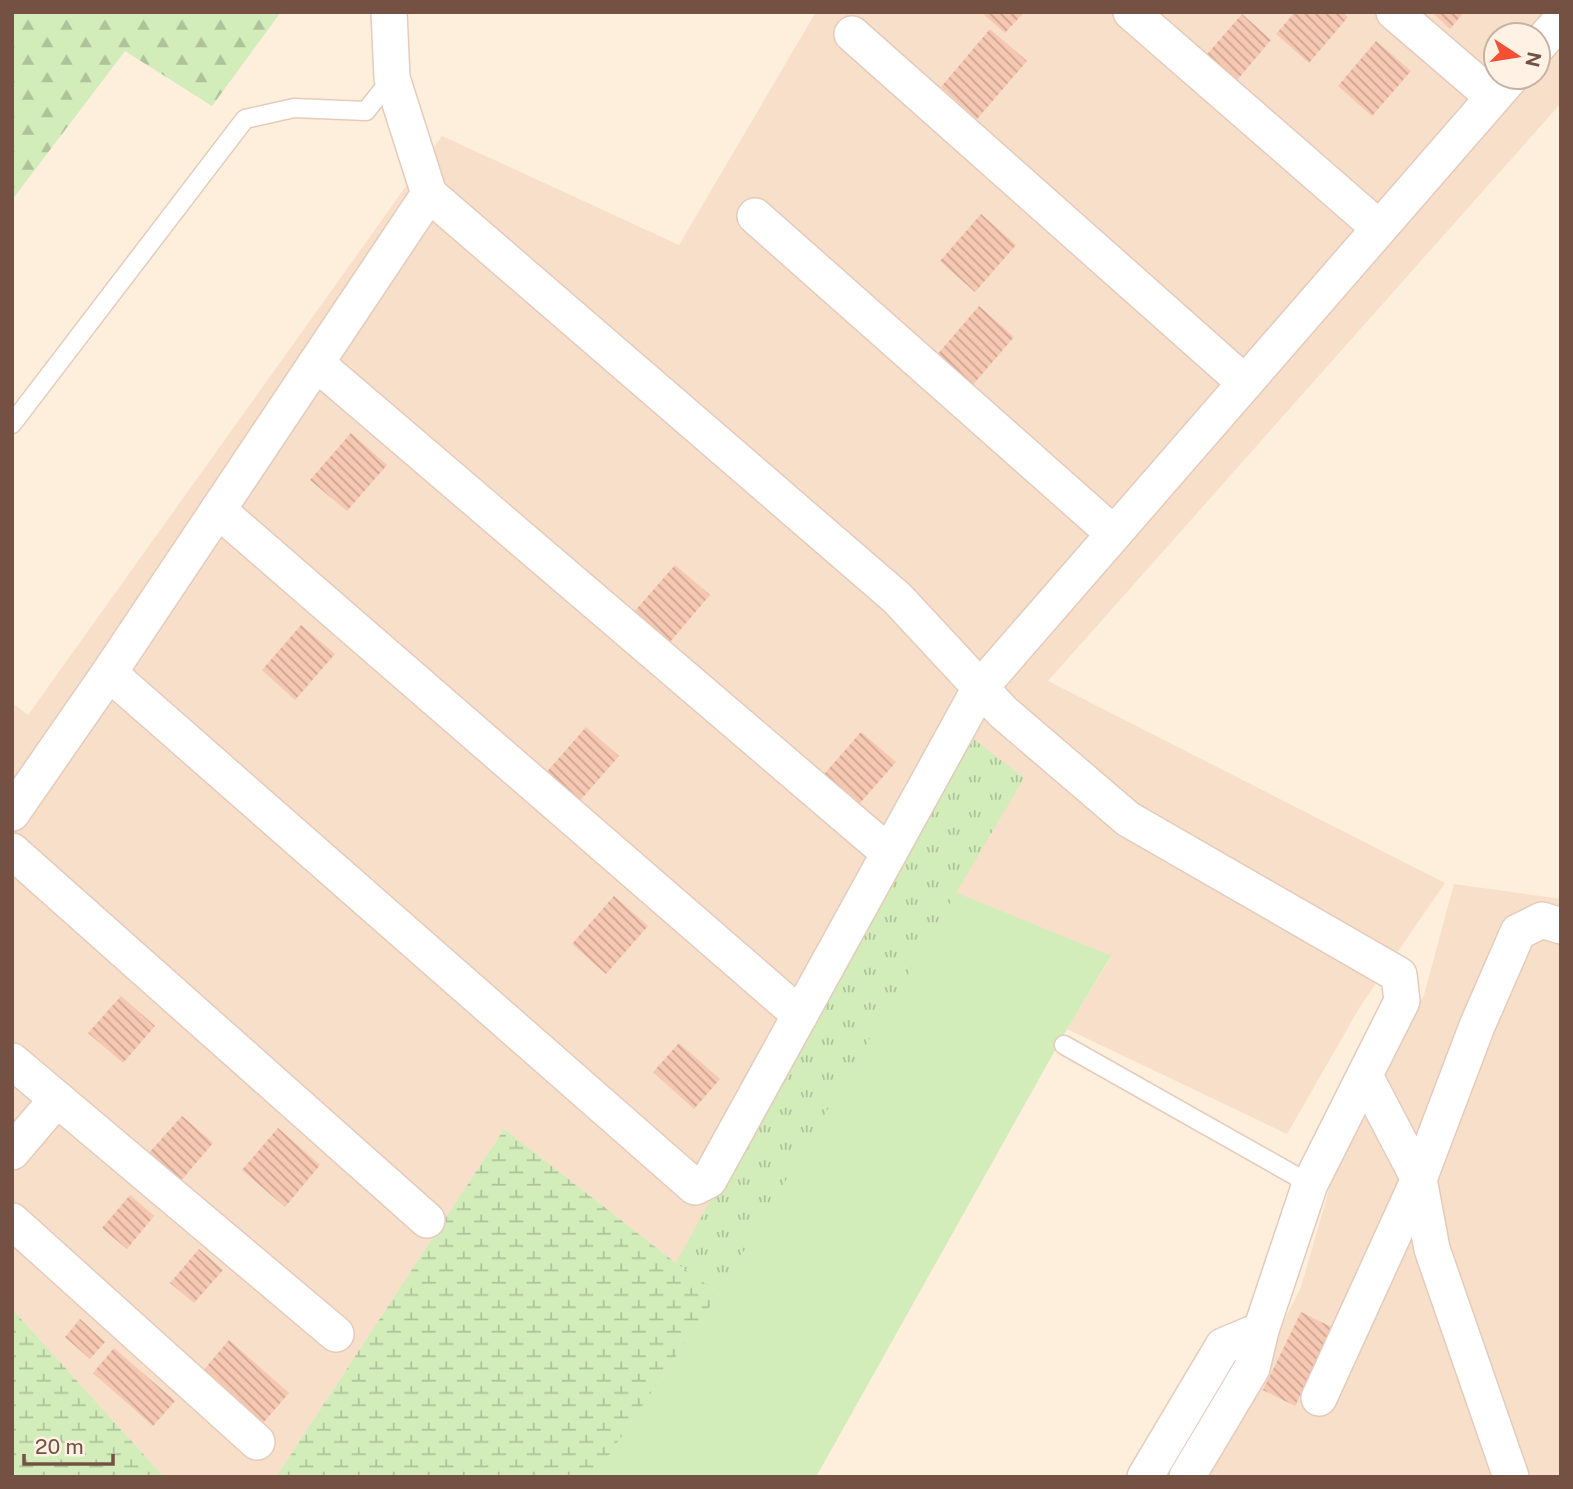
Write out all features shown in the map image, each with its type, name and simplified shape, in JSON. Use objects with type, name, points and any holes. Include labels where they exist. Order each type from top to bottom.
[{"type":"street","points":[[388,12],[392,78],[429,194],[897,598],[1003,712],[1128,818],[1399,975],[1402,1001],[1310,1184],[1261,1330],[1252,1368],[1187,1477]]},
{"type":"street","points":[[1131,12],[1379,228]]},
{"type":"street","points":[[1395,12],[1482,73]]},
{"type":"street","points":[[852,34],[1245,383]]},
{"type":"street","points":[[109,673],[695,1187],[709,1181],[980,688],[1499,91]]},
{"type":"street","points":[[12,813],[109,673],[429,194]]},
{"type":"street","points":[[755,216],[1114,534]]},
{"type":"street","points":[[316,362],[890,853]]},
{"type":"street","points":[[218,510],[800,1015]]},
{"type":"street","points":[[12,851],[428,1220]]},
{"type":"street","points":[[1319,1398],[1419,1180],[1476,1026],[1518,932],[1542,920],[1561,926]]},
{"type":"street","points":[[12,1061],[336,1334]]},
{"type":"street","points":[[1365,1076],[1419,1180],[1432,1249],[1511,1477]]},
{"type":"street","points":[[12,1152],[57,1099]]},
{"type":"street","points":[[12,1221],[257,1442]]},
{"type":"street","points":[[1145,1477],[1223,1346],[1261,1330]]},
{"type":"lane","points":[[12,424],[245,120],[294,108],[366,111],[392,78]]},
{"type":"lane","points":[[1064,1045],[1310,1184]]},
{"type":"shaded area","points":[[816,12],[1561,12],[1561,103],[1048,681],[1445,883],[1361,1005],[1287,1134],[1067,1029],[1111,957],[955,892],[719,1293],[676,1263],[504,1129],[276,1477],[164,1477],[12,1309],[12,703],[28,715],[442,136],[679,245]]},
{"type":"shaded area","points":[[1454,884],[1561,899],[1561,1477],[1205,1477],[1301,1287],[1335,1169],[1424,995]]},
{"type":"green space","points":[[12,12],[281,12],[212,106],[125,51],[12,200]]},
{"type":"green space","points":[[967,734],[1024,778],[719,1293],[676,1263]]},
{"type":"green space","points":[[955,892],[1111,956],[1067,1029],[816,1477],[594,1477],[719,1293]]},
{"type":"green space","points":[[504,1129],[676,1263],[719,1293],[594,1477],[276,1477]]},
{"type":"green space","points":[[12,1309],[164,1477],[12,1477]]},
{"type":"building","points":[[981,12],[1024,12],[1005,33]]},
{"type":"building","points":[[1295,12],[1342,12],[1348,17],[1309,63],[1276,34]]},
{"type":"building","points":[[1432,12],[1464,12],[1450,29]]},
{"type":"building","points":[[1242,14],[1271,40],[1232,86],[1202,60]]},
{"type":"building","points":[[990,29],[1027,61],[977,119],[941,87]]},
{"type":"building","points":[[1376,41],[1411,71],[1372,116],[1338,86]]},
{"type":"building","points":[[981,214],[1016,245],[975,292],[940,261]]},
{"type":"building","points":[[979,306],[1014,337],[971,387],[936,356]]},
{"type":"building","points":[[351,433],[387,465],[347,511],[310,480]]},
{"type":"building","points":[[675,565],[710,595],[669,643],[634,612]]},
{"type":"building","points":[[301,625],[335,654],[295,700],[262,670]]},
{"type":"building","points":[[586,727],[619,756],[578,803],[545,774]]},
{"type":"building","points":[[861,732],[896,762],[854,810],[819,780]]},
{"type":"building","points":[[614,896],[648,926],[606,974],[572,944]]},
{"type":"building","points":[[121,996],[155,1026],[123,1063],[88,1033]]},
{"type":"building","points":[[679,1043],[720,1079],[694,1109],[653,1072]]},
{"type":"building","points":[[182,1116],[213,1143],[179,1183],[147,1155]]},
{"type":"building","points":[[278,1128],[320,1165],[285,1207],[242,1170]]},
{"type":"building","points":[[130,1195],[154,1216],[127,1249],[102,1228]]},
{"type":"building","points":[[199,1249],[223,1270],[194,1303],[170,1283]]},
{"type":"building","points":[[1301,1312],[1333,1328],[1295,1406],[1263,1390]]},
{"type":"building","points":[[80,1319],[105,1342],[90,1359],[65,1337]]},
{"type":"building","points":[[229,1340],[289,1393],[263,1423],[203,1371]]},
{"type":"building","points":[[114,1348],[175,1401],[153,1426],[93,1373]]}]
